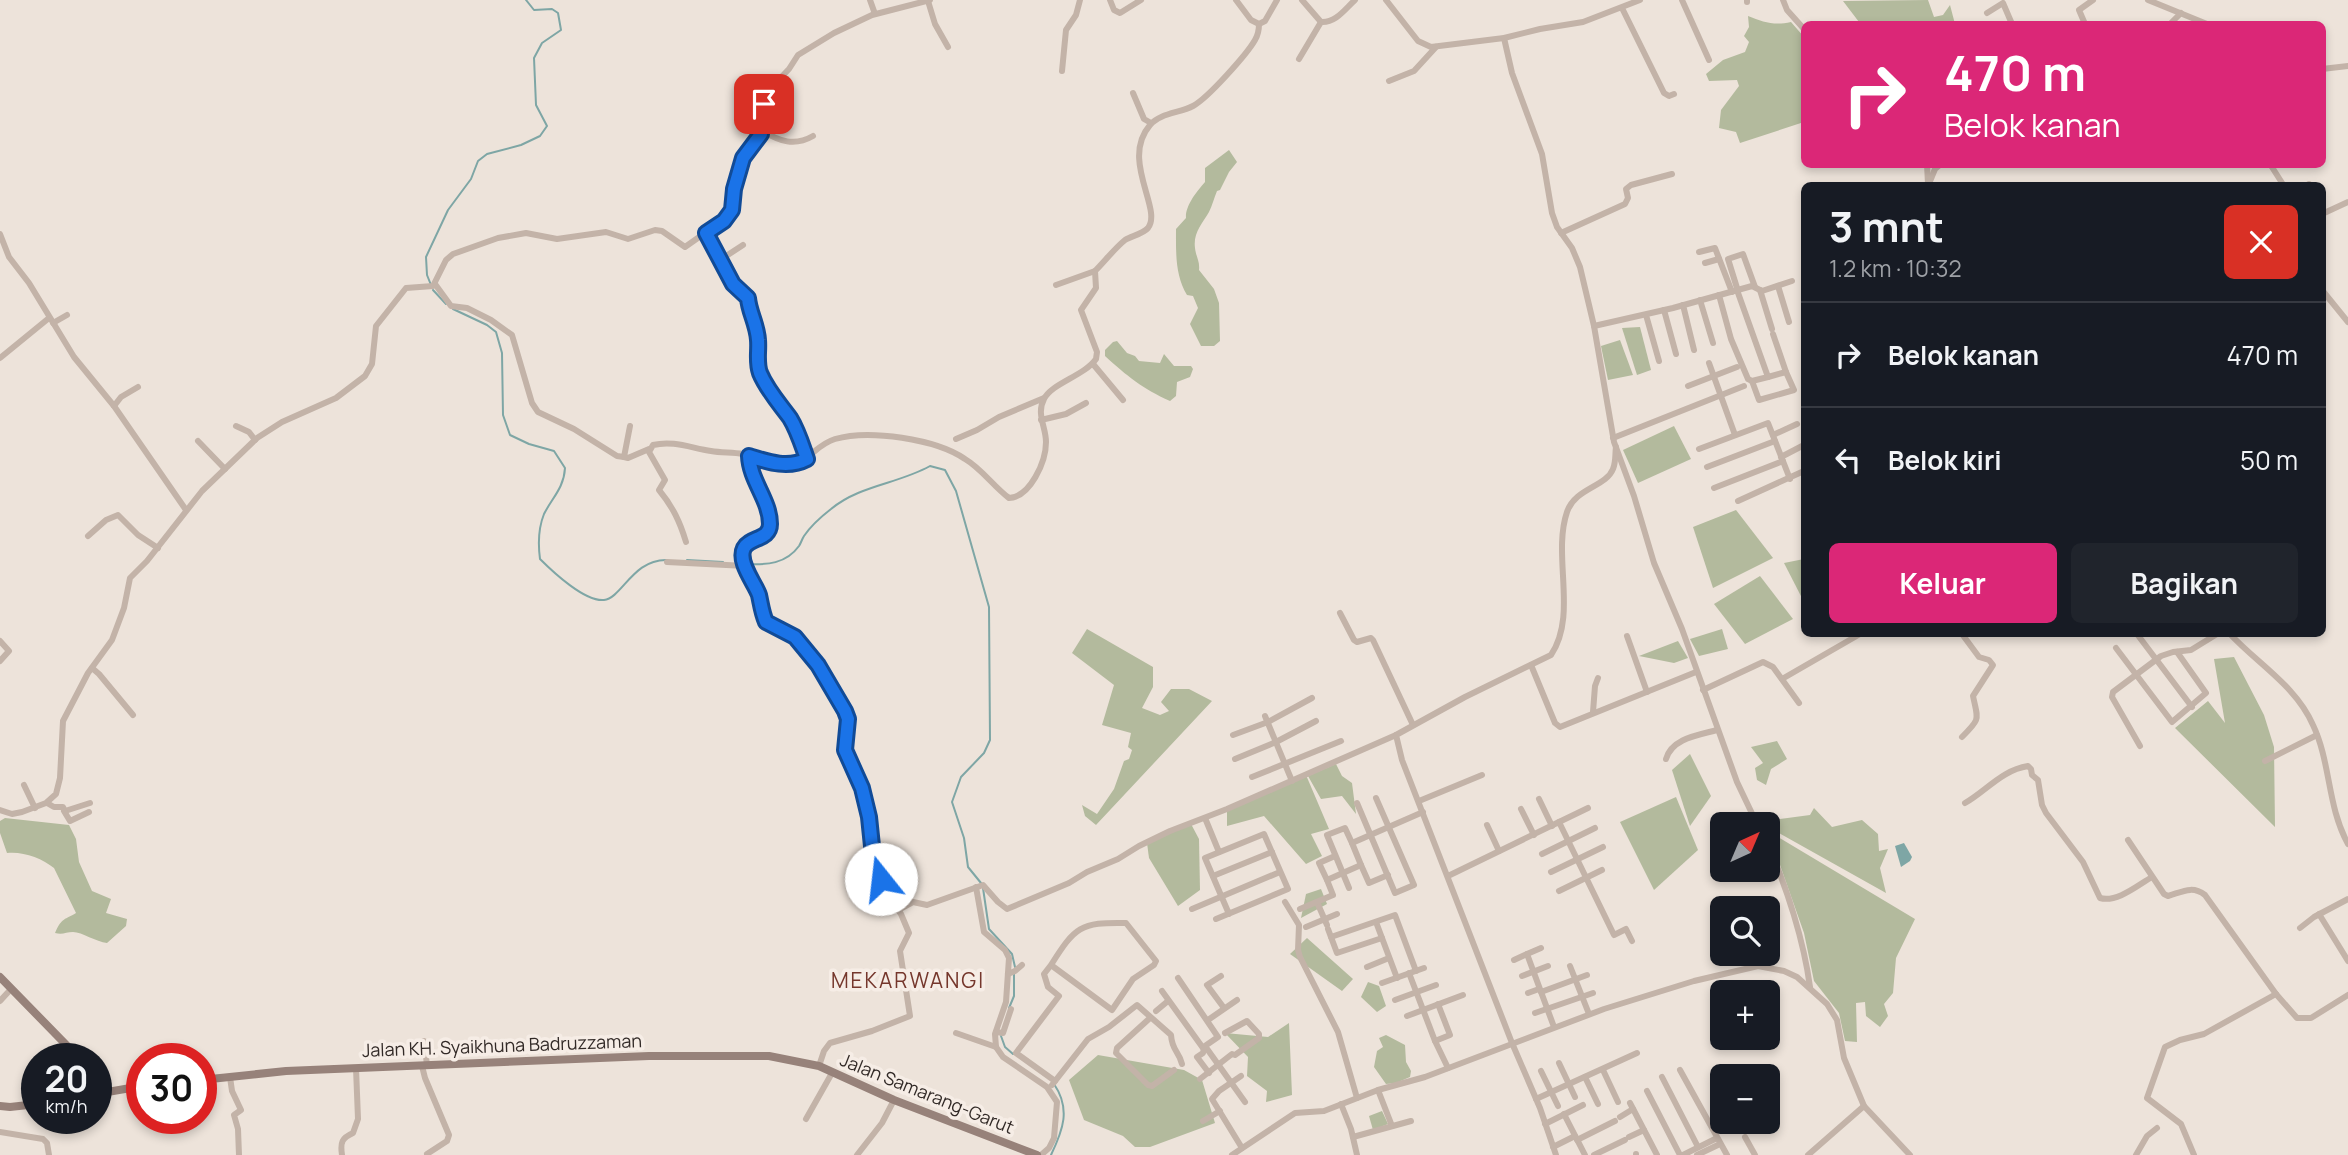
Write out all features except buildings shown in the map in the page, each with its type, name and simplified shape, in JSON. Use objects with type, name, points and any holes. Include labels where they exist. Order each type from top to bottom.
[{"type":"main road","points":[[0,977],[64,1043]]},
{"type":"main road","name":"Jalan KH. Syaikhuna Badruzzaman","points":[[217,1078],[356,1068],[709,1054],[769,1056],[805,1062]]},
{"type":"main road","name":"Jalan Samarang-Garut","points":[[805,1062],[820,1066],[894,1100],[1039,1155]]},
{"type":"main road","points":[[0,1106],[21,1105]]},
{"type":"street","points":[[870,0],[875,14]]},
{"type":"street","points":[[434,285],[449,256],[498,238],[526,233],[559,239],[606,232],[628,239],[654,230],[685,247],[729,216],[745,152],[758,141],[762,131],[761,114],[768,91],[797,57],[834,33],[875,14],[900,4],[929,0],[935,24],[948,47]]},
{"type":"street","points":[[1062,71],[1067,29],[1076,15],[1080,0]]},
{"type":"street","points":[[1110,0],[1114,10],[1120,13],[1141,0]]},
{"type":"street","points":[[1236,0],[1251,20],[1259,24]]},
{"type":"street","points":[[1259,24],[1265,21],[1277,0]]},
{"type":"street","points":[[1302,0],[1321,22]]},
{"type":"street","points":[[1299,59],[1321,22],[1333,20],[1354,0]]},
{"type":"street","points":[[1386,0],[1418,41],[1429,47],[1504,38],[1583,22],[1640,0]]},
{"type":"street","points":[[1682,0],[1709,60]]},
{"type":"street","points":[[1783,0],[1787,10],[1801,26]]},
{"type":"street","points":[[2084,21],[2079,10],[2093,0]]},
{"type":"street","points":[[2148,0],[2200,21]]},
{"type":"street","points":[[1987,13],[2003,1],[2011,21]]},
{"type":"street","points":[[1622,8],[1664,93],[1669,96],[1674,94]]},
{"type":"street","points":[[2173,21],[2181,13]]},
{"type":"street","points":[[1056,285],[1095,271],[1122,242],[1147,229],[1151,221],[1151,209],[1139,173],[1138,159],[1145,133],[1152,123],[1202,100],[1257,38],[1259,24]]},
{"type":"street","points":[[1504,38],[1512,73],[1542,154],[1551,210],[1580,267],[1594,326],[1613,438],[1654,563],[1682,629],[1737,782],[1751,812]]},
{"type":"street","points":[[1390,81],[1414,71],[1436,47]]},
{"type":"street","points":[[2326,69],[2348,66]]},
{"type":"street","points":[[1133,93],[1145,120],[1152,123]]},
{"type":"street","points":[[762,131],[794,143],[813,136]]},
{"type":"street","points":[[1561,233],[1625,204],[1628,198],[1626,189],[1631,185],[1672,174]]},
{"type":"street","points":[[2326,212],[2348,202]]},
{"type":"street","points":[[706,233],[733,284],[748,298],[748,307],[755,323],[761,375],[768,384],[771,396],[799,433],[807,459]]},
{"type":"street","points":[[0,234],[8,254],[74,357],[114,406],[186,510]]},
{"type":"street","points":[[720,260],[743,245]]},
{"type":"street","points":[[1699,252],[1715,248],[1735,290],[1768,377]]},
{"type":"street","points":[[0,259],[8,254]]},
{"type":"street","points":[[1719,295],[1731,339],[1759,400],[1794,390],[1743,254],[1728,259],[1735,290]]},
{"type":"street","points":[[1705,263],[1719,259]]},
{"type":"street","points":[[956,439],[1044,398],[1093,365],[1097,352],[1081,310],[1096,288],[1095,271]]},
{"type":"street","points":[[1594,326],[1735,290],[1778,286],[1792,281]]},
{"type":"street","points":[[0,810],[12,814],[35,808],[47,803],[56,794],[60,778],[62,721],[115,631],[126,600],[129,580],[158,548],[186,510],[255,440],[282,422],[336,398],[362,379],[372,364],[373,341],[379,321],[406,288],[434,285]]},
{"type":"street","points":[[434,285],[451,306],[467,308],[512,335],[532,403],[538,412],[574,429],[617,456],[628,458],[655,445],[671,443],[790,465],[807,459],[826,442],[837,438],[866,436],[921,441],[964,458],[1005,495],[1016,497],[1029,488],[1043,457],[1046,443],[1041,420],[1044,398]]},
{"type":"street","points":[[1778,286],[1789,322]]},
{"type":"street","points":[[2326,295],[2348,322]]},
{"type":"street","points":[[1700,300],[1713,343]]},
{"type":"street","points":[[1682,305],[1694,350]]},
{"type":"street","points":[[1664,310],[1676,354]]},
{"type":"street","points":[[1646,314],[1659,361]]},
{"type":"street","points":[[0,358],[51,321],[67,315]]},
{"type":"street","points":[[1709,363],[1735,435]]},
{"type":"street","points":[[1093,365],[1123,400]]},
{"type":"street","points":[[1688,386],[1737,367]]},
{"type":"street","points":[[1752,381],[1786,372]]},
{"type":"street","points":[[1613,438],[1744,386]]},
{"type":"street","points":[[114,406],[121,397],[138,387]]},
{"type":"street","points":[[1041,420],[1066,414],[1086,402]]},
{"type":"street","points":[[1699,449],[1768,423],[1790,479]]},
{"type":"street","points":[[1707,467],[1774,438],[1797,424]]},
{"type":"street","points":[[236,426],[249,432],[255,440]]},
{"type":"street","points":[[624,457],[630,426]]},
{"type":"street","points":[[198,441],[225,469]]},
{"type":"street","points":[[979,886],[1007,909],[1069,883],[1149,841],[1396,735],[1551,655],[1558,637],[1564,586],[1561,547],[1568,509],[1576,496],[1609,475],[1615,464],[1616,447]]},
{"type":"street","points":[[1714,488],[1782,459],[1801,447]]},
{"type":"street","points":[[649,449],[650,456],[665,477],[659,490],[680,522],[686,542]]},
{"type":"street","points":[[749,456],[751,475],[767,508],[771,527],[768,532],[745,546],[745,564],[766,622],[795,637],[818,665],[845,711],[848,719],[845,750],[862,788],[872,846],[883,888],[909,933],[900,951],[911,1016],[830,1043],[824,1051],[820,1066]]},
{"type":"street","points":[[1738,500],[1801,473]]},
{"type":"street","points":[[88,536],[106,520],[118,514],[138,535],[158,548]]},
{"type":"street","points":[[667,562],[745,564]]},
{"type":"street","points":[[1340,613],[1354,640],[1373,640],[1413,725]]},
{"type":"street","points":[[1627,636],[1647,691]]},
{"type":"street","points":[[1782,679],[1855,637]]},
{"type":"street","points":[[1962,737],[1977,722],[1978,712],[1973,696],[1993,665],[1989,660],[1979,657],[1964,637]]},
{"type":"street","points":[[2139,637],[2192,707]]},
{"type":"street","points":[[2140,746],[2112,696],[2117,688],[2168,653],[2191,650],[2212,637]]},
{"type":"street","points":[[2233,637],[2297,698],[2312,722],[2335,813],[2347,841]]},
{"type":"street","points":[[0,641],[9,651],[0,661]]},
{"type":"street","points":[[2116,648],[2172,723],[2206,691],[2177,652]]},
{"type":"street","points":[[1703,690],[1763,662],[1773,667],[1799,703]]},
{"type":"street","points":[[1531,665],[1557,726],[1563,726],[1696,672]]},
{"type":"street","points":[[92,668],[133,715]]},
{"type":"street","points":[[1593,712],[1598,678]]},
{"type":"street","points":[[1233,735],[1312,698]]},
{"type":"street","points":[[1267,719],[1292,781]]},
{"type":"street","points":[[1235,759],[1317,721]]},
{"type":"street","points":[[1667,760],[1668,752],[1680,741],[1717,730]]},
{"type":"street","points":[[1396,735],[1402,760],[1556,1155]]},
{"type":"street","points":[[2265,761],[2317,735]]},
{"type":"street","points":[[1252,777],[1340,741]]},
{"type":"street","points":[[1965,803],[2002,775],[2028,766],[2038,780],[2046,813],[2083,862],[2100,898],[2104,900],[2120,895],[2152,877]]},
{"type":"street","points":[[1419,801],[1482,775]]},
{"type":"street","points":[[24,785],[35,808]]},
{"type":"street","points":[[1357,803],[1395,893],[1414,885],[1376,798]]},
{"type":"street","points":[[1539,799],[1568,841],[1614,935],[1626,929],[1632,941]]},
{"type":"street","points":[[47,803],[54,807],[63,807],[70,821],[89,812]]},
{"type":"street","points":[[64,811],[90,803]]},
{"type":"street","points":[[1448,876],[1588,808]]},
{"type":"street","points":[[1521,809],[1534,835]]},
{"type":"street","points":[[1352,842],[1423,812]]},
{"type":"street","points":[[1205,818],[1219,852]]},
{"type":"street","points":[[1487,825],[1499,851]]},
{"type":"street","points":[[1349,888],[1327,835],[1345,828],[1369,883],[1388,875]]},
{"type":"street","points":[[1542,854],[1595,828]]},
{"type":"street","points":[[1216,919],[1229,914],[1288,889],[1264,834],[1205,858],[1229,914]]},
{"type":"street","points":[[2128,840],[2166,896],[2191,889],[2199,890],[2205,895],[2292,1014],[2303,1019],[2311,1017],[2348,995]]},
{"type":"street","points":[[1551,872],[1603,847]]},
{"type":"street","points":[[1213,876],[1272,852]]},
{"type":"street","points":[[1300,909],[1333,895],[1319,863],[1335,856]]},
{"type":"street","points":[[1327,880],[1361,866]]},
{"type":"street","points":[[1559,891],[1602,870]]},
{"type":"street","points":[[1192,909],[1280,872]]},
{"type":"street","points":[[1780,878],[1810,987]]},
{"type":"street","points":[[898,910],[909,903],[927,905],[979,886]]},
{"type":"street","points":[[979,886],[984,932],[1008,955],[1011,973],[996,1046]]},
{"type":"street","points":[[2300,928],[2319,914],[2348,899]]},
{"type":"street","points":[[1285,902],[1299,925],[1300,957],[1338,1032],[1357,1098]]},
{"type":"street","points":[[1317,902],[1337,953],[1382,937]]},
{"type":"street","points":[[1327,928],[1337,914]]},
{"type":"street","points":[[2319,914],[2348,961]]},
{"type":"street","points":[[1306,927],[1352,930],[1395,915],[1413,972],[1416,992],[1434,1041],[1448,1068]]},
{"type":"street","points":[[1376,922],[1397,978]]},
{"type":"street","points":[[1039,1155],[1049,1148],[1054,1138],[1057,1102],[1052,1086],[1016,1053],[1059,996],[1048,987],[1044,974],[1073,934],[1094,923],[1126,923],[1156,961],[1133,979],[1115,1013],[1051,965]]},
{"type":"street","points":[[1352,930],[1358,946]]},
{"type":"street","points":[[1514,960],[1541,948]]},
{"type":"street","points":[[1527,954],[1553,1027]]},
{"type":"street","points":[[1367,967],[1389,958]]},
{"type":"street","points":[[1011,973],[1022,965]]},
{"type":"street","points":[[1570,966],[1589,1014]]},
{"type":"street","points":[[1241,1076],[1212,1099],[1238,1153],[1286,1117],[1307,1110],[1324,1111],[1378,1090],[1448,1068],[1589,1014],[1694,981],[1758,966],[1784,971],[1810,987],[1827,1004],[1837,1020],[1844,1058],[1864,1106],[1910,1155]]},
{"type":"street","points":[[1522,976],[1548,967]]},
{"type":"street","points":[[1382,983],[1424,968]]},
{"type":"street","points":[[1221,975],[1207,985],[1224,1008]]},
{"type":"street","points":[[1528,993],[1587,975]]},
{"type":"street","points":[[1178,978],[1222,1035]]},
{"type":"street","points":[[1395,1000],[1436,985]]},
{"type":"street","points":[[0,1001],[12,989]]},
{"type":"street","points":[[1162,991],[1245,1102]]},
{"type":"street","points":[[1535,1013],[1594,993]]},
{"type":"street","points":[[2194,1155],[2181,1124],[2147,1098],[2165,1047],[2204,1034],[2276,994]]},
{"type":"street","points":[[1407,1016],[1464,995]]},
{"type":"street","points":[[1208,1020],[1237,1000]]},
{"type":"street","points":[[1156,1011],[1168,1001]]},
{"type":"street","points":[[1052,1086],[1088,1039],[1109,1027],[1139,1003],[1150,1018],[1156,1020],[1171,1035],[1172,1047],[1182,1064]]},
{"type":"street","points":[[1434,1041],[1450,1035],[1438,1004]]},
{"type":"street","points":[[999,1033],[1011,1009]]},
{"type":"street","points":[[1150,1018],[1117,1048],[1116,1053],[1148,1085],[1152,1086],[1174,1070]]},
{"type":"street","points":[[1174,1024],[1182,1018]]},
{"type":"street","points":[[1200,1079],[1209,1073],[1218,1066],[1259,1038],[1259,1034],[1247,1021],[1204,1047],[1203,1053],[1197,1057],[1209,1073]]},
{"type":"street","points":[[956,1033],[996,1046],[1003,1057],[1052,1086]]},
{"type":"street","points":[[424,1041],[425,1079],[449,1135],[447,1141],[427,1154]]},
{"type":"street","points":[[1536,1099],[1637,1053]]},
{"type":"street","points":[[1559,1063],[1575,1097]]},
{"type":"street","points":[[342,1155],[342,1140],[344,1136],[353,1133],[358,1119],[356,1068]]},
{"type":"street","points":[[1604,1070],[1618,1102]]},
{"type":"street","points":[[1680,1070],[1727,1155]]},
{"type":"street","points":[[1541,1071],[1558,1106]]},
{"type":"street","points":[[806,1119],[832,1073]]},
{"type":"street","points":[[230,1077],[232,1091],[241,1110],[234,1115],[238,1129],[239,1155]]},
{"type":"street","points":[[1585,1077],[1598,1104]]},
{"type":"street","points":[[1662,1077],[1700,1153]]},
{"type":"street","points":[[1378,1090],[1391,1126]]},
{"type":"street","points":[[1647,1091],[1681,1155],[1700,1153],[1718,1141]]},
{"type":"street","points":[[857,1155],[882,1122],[894,1100]]},
{"type":"street","points":[[1341,1104],[1357,1155]]},
{"type":"street","points":[[1545,1124],[1583,1105]]},
{"type":"street","points":[[1553,1147],[1617,1119],[1632,1106],[1657,1155]]},
{"type":"street","points":[[1808,1155],[1864,1106]]},
{"type":"street","points":[[1203,1121],[1220,1111]]},
{"type":"street","points":[[1564,1114],[1584,1153],[1574,1155]]},
{"type":"street","points":[[1353,1137],[1411,1121]]},
{"type":"street","points":[[2136,1155],[2147,1136],[2157,1128]]},
{"type":"street","points":[[1594,1155],[1644,1130]]},
{"type":"street","points":[[0,1132],[44,1139],[49,1155]]},
{"type":"street","points":[[1745,1137],[1755,1155]]},
{"type":"green space","points":[[1928,0],[1934,17],[1943,15],[1950,5],[1954,21],[1858,21],[1843,1]]},
{"type":"green space","points":[[1748,16],[1769,23],[1791,22],[1801,34],[1801,123],[1740,143],[1736,132],[1719,128],[1721,110],[1739,86],[1737,80],[1709,81],[1706,74],[1723,60],[1745,52],[1749,42],[1744,36],[1749,27]]},
{"type":"green space","points":[[1229,150],[1237,162],[1217,191],[1195,238],[1199,270],[1214,289],[1219,303],[1220,341],[1214,346],[1201,346],[1190,324],[1198,308],[1193,296],[1187,295],[1178,272],[1176,229],[1186,218],[1189,204],[1205,182],[1205,168]]},
{"type":"green space","points":[[1640,327],[1651,370],[1637,375],[1622,328]]},
{"type":"green space","points":[[1620,340],[1633,375],[1608,380],[1601,346]]},
{"type":"green space","points":[[1117,341],[1127,353],[1139,361],[1160,363],[1164,354],[1174,366],[1191,366],[1193,369],[1190,377],[1177,382],[1176,396],[1170,401],[1136,381],[1105,356],[1105,350]]},
{"type":"green space","points":[[1674,426],[1691,459],[1638,483],[1623,450]]},
{"type":"green space","points":[[1736,510],[1773,558],[1713,588],[1693,527]]},
{"type":"green space","points":[[1801,560],[1801,596],[1784,563]]},
{"type":"green space","points":[[1760,576],[1793,619],[1745,644],[1714,604]]},
{"type":"green space","points":[[1087,629],[1153,667],[1153,687],[1142,708],[1160,715],[1169,711],[1161,702],[1171,689],[1189,689],[1212,701],[1096,825],[1085,816],[1082,805],[1097,814],[1114,789],[1124,761],[1129,759],[1132,750],[1128,747],[1131,733],[1102,725],[1114,685],[1072,653]]},
{"type":"green space","points":[[1722,629],[1728,649],[1699,656],[1690,639]]},
{"type":"green space","points":[[1678,641],[1688,658],[1674,663],[1639,656]]},
{"type":"green space","points":[[2234,657],[2264,715],[2274,747],[2275,827],[2175,728],[2208,701],[2225,723],[2214,659]]},
{"type":"green space","points":[[1777,741],[1787,759],[1771,769],[1766,785],[1757,780],[1755,768],[1763,763],[1751,747]]},
{"type":"green space","points":[[1690,754],[1711,796],[1690,826],[1672,770]]},
{"type":"green space","points":[[1336,764],[1342,776],[1352,783],[1356,814],[1342,796],[1321,799],[1308,776]]},
{"type":"green space","points":[[1306,775],[1329,829],[1311,834],[1322,856],[1306,864],[1264,816],[1227,826],[1227,809]]},
{"type":"green space","points":[[1676,797],[1698,850],[1654,890],[1620,822]]},
{"type":"green space","points":[[1814,808],[1832,827],[1862,820],[1878,834],[1879,851],[1888,849],[1880,868],[1886,893],[1780,834],[1780,819],[1810,815]]},
{"type":"green space","points":[[5,818],[69,825],[76,839],[79,862],[92,891],[111,899],[106,913],[127,919],[126,926],[107,943],[77,932],[55,933],[62,921],[76,913],[54,868],[32,856],[7,853],[0,833],[0,821]]},
{"type":"green space","points":[[1191,824],[1199,839],[1200,890],[1178,906],[1149,858],[1147,843]]},
{"type":"green space","points":[[1780,838],[1915,919],[1896,958],[1893,993],[1884,1004],[1888,1016],[1880,1027],[1866,1016],[1865,1002],[1856,1003],[1857,1042],[1845,1041],[1839,1013],[1814,981],[1804,933],[1780,865]]},
{"type":"green space","points":[[1321,889],[1327,904],[1301,918],[1306,894]]},
{"type":"green space","points":[[1307,938],[1353,979],[1342,991],[1290,954]]},
{"type":"green space","points":[[1368,982],[1379,986],[1386,1006],[1377,1012],[1361,997]]},
{"type":"green space","points":[[1289,1023],[1292,1095],[1266,1102],[1267,1091],[1247,1076],[1248,1057],[1225,1033],[1268,1037]]},
{"type":"green space","points":[[1386,1035],[1405,1045],[1406,1062],[1411,1071],[1410,1077],[1396,1083],[1386,1084],[1374,1067],[1377,1051],[1383,1047],[1379,1038]]},
{"type":"green space","points":[[1098,1055],[1184,1070],[1202,1080],[1215,1123],[1150,1147],[1135,1147],[1123,1136],[1084,1120],[1069,1080]]},
{"type":"green space","points":[[1382,1111],[1388,1124],[1373,1130],[1369,1116]]},
{"type":"water","points":[[1904,843],[1912,857],[1901,867],[1895,846]]},
{"type":"waterway","points":[[431,285],[427,275],[426,257],[448,210],[471,179],[478,161],[487,154],[521,145],[540,136],[547,126],[536,105],[534,58],[542,43],[561,30],[558,13],[552,9],[534,10],[526,0]]},
{"type":"waterway","points":[[433,290],[446,304]]},
{"type":"waterway","points":[[453,309],[496,332],[502,353],[503,415],[510,435],[554,451],[565,468],[560,487],[542,520],[539,536],[540,559],[579,591],[604,600],[617,593],[645,566],[655,561],[667,560]]},
{"type":"waterway","points":[[746,564],[769,563],[788,557],[820,518],[854,495],[930,466],[945,470],[956,491],[989,607],[990,740],[984,753],[961,777],[952,802],[964,838],[968,867],[981,883]]},
{"type":"waterway","points":[[687,560],[723,562]]},
{"type":"waterway","points":[[983,888],[989,929],[1012,954],[1015,967]]},
{"type":"waterway","points":[[1009,1008],[1014,996],[1014,973]]},
{"type":"waterway","points":[[1001,1036],[1005,1047],[1013,1054]]},
{"type":"waterway","points":[[1051,1155],[1062,1128],[1064,1111],[1054,1084]]},
{"type":"district","name":"MEKARWANGI","points":[[908,981]]},
{"type":"route","points":[[764,104],[761,114],[762,131],[758,141],[745,152],[734,189],[732,210],[724,221],[706,233],[733,284],[748,298],[748,307],[755,323],[761,375],[768,384],[771,396],[799,433],[807,459],[790,465],[749,456],[751,475],[767,508],[771,527],[758,540],[745,546],[743,552],[745,565],[758,594],[766,622],[799,641],[818,665],[847,715],[845,750],[862,788],[881,879]]}]
